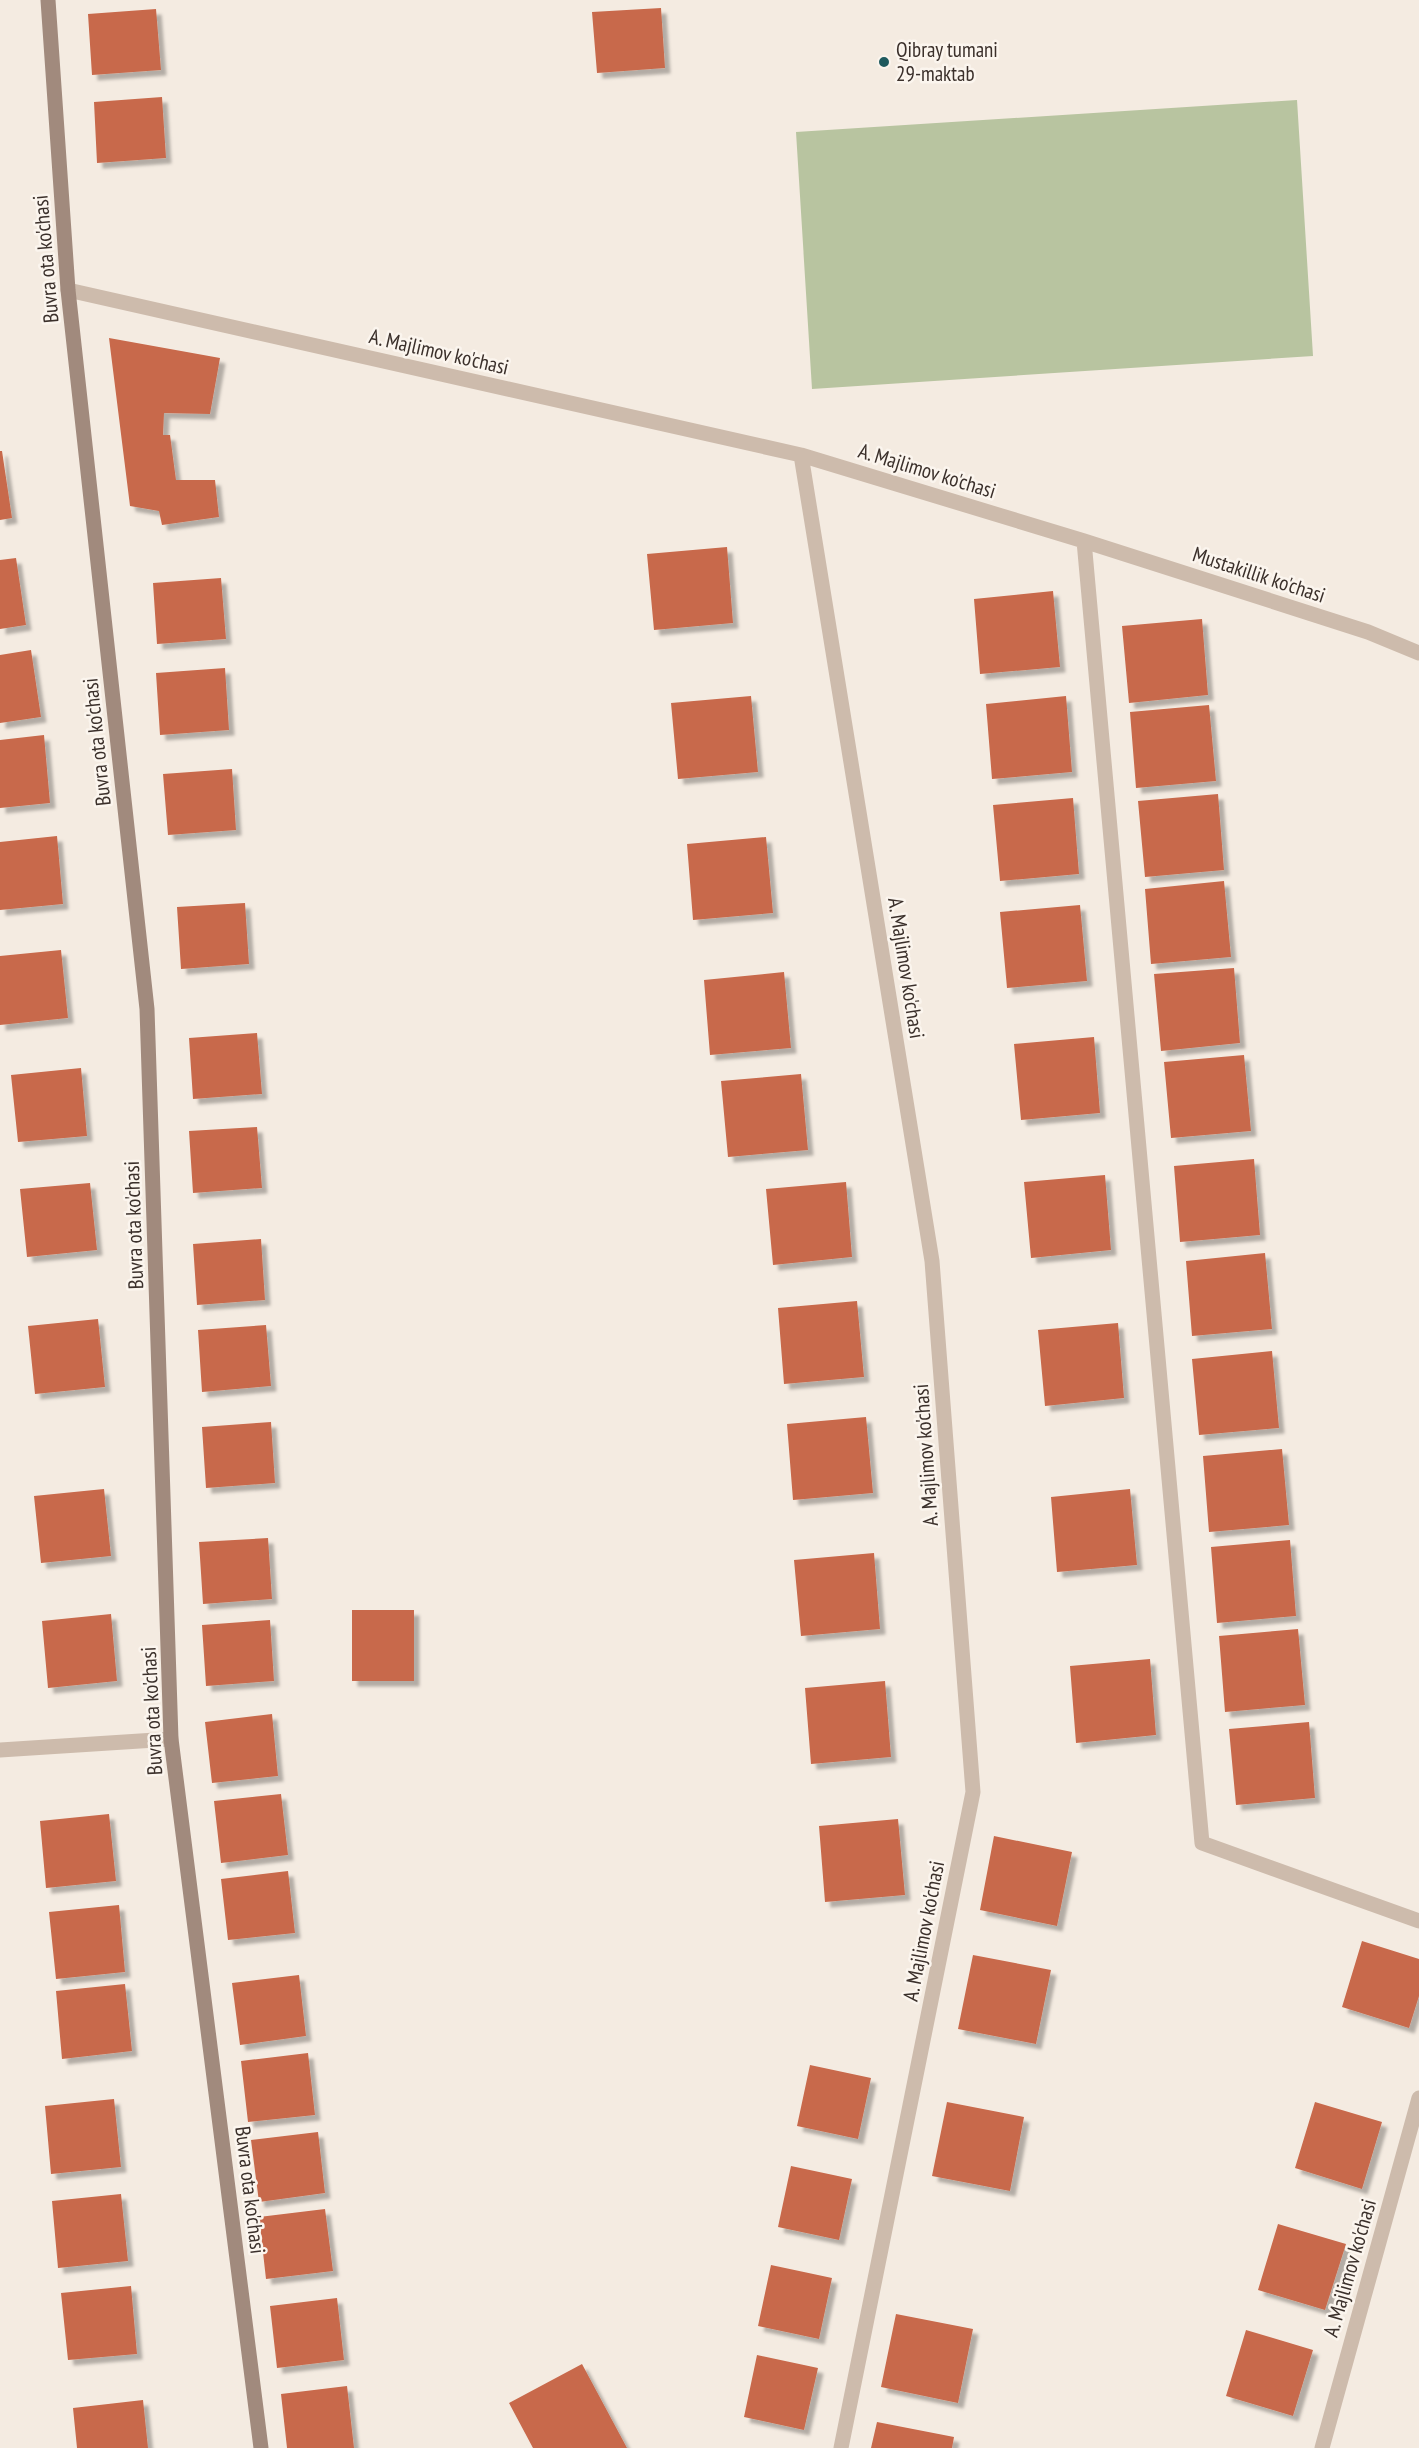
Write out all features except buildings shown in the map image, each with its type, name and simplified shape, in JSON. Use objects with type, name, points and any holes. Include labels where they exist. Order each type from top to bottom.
[{"type":"main road","name":"Buvra ota ko'chasi","points":[[48,0],[68,290],[147,1009],[171,1739],[261,2448]]},
{"type":"street","name":"A. Majlimov ko'chasi","points":[[68,290],[801,455],[1084,541]]},
{"type":"street","name":"A. Majlimov ko'chasi","points":[[801,455],[932,1261],[973,1792],[841,2448]]},
{"type":"street","points":[[1084,541],[1202,1843],[1419,1921]]},
{"type":"street","name":"Mustakillik ko'chasi","points":[[1084,541],[1368,632],[1419,653]]},
{"type":"street","points":[[0,1750],[171,1739]]},
{"type":"street","name":"A. Majlimov ko'chasi","points":[[1322,2448],[1419,2098]]},
{"type":"green space","points":[[1297,100],[1313,356],[812,389],[796,132]]},
{"type":"place","name":"Qibray tumani 29-maktab","points":[[884,62]]}]
